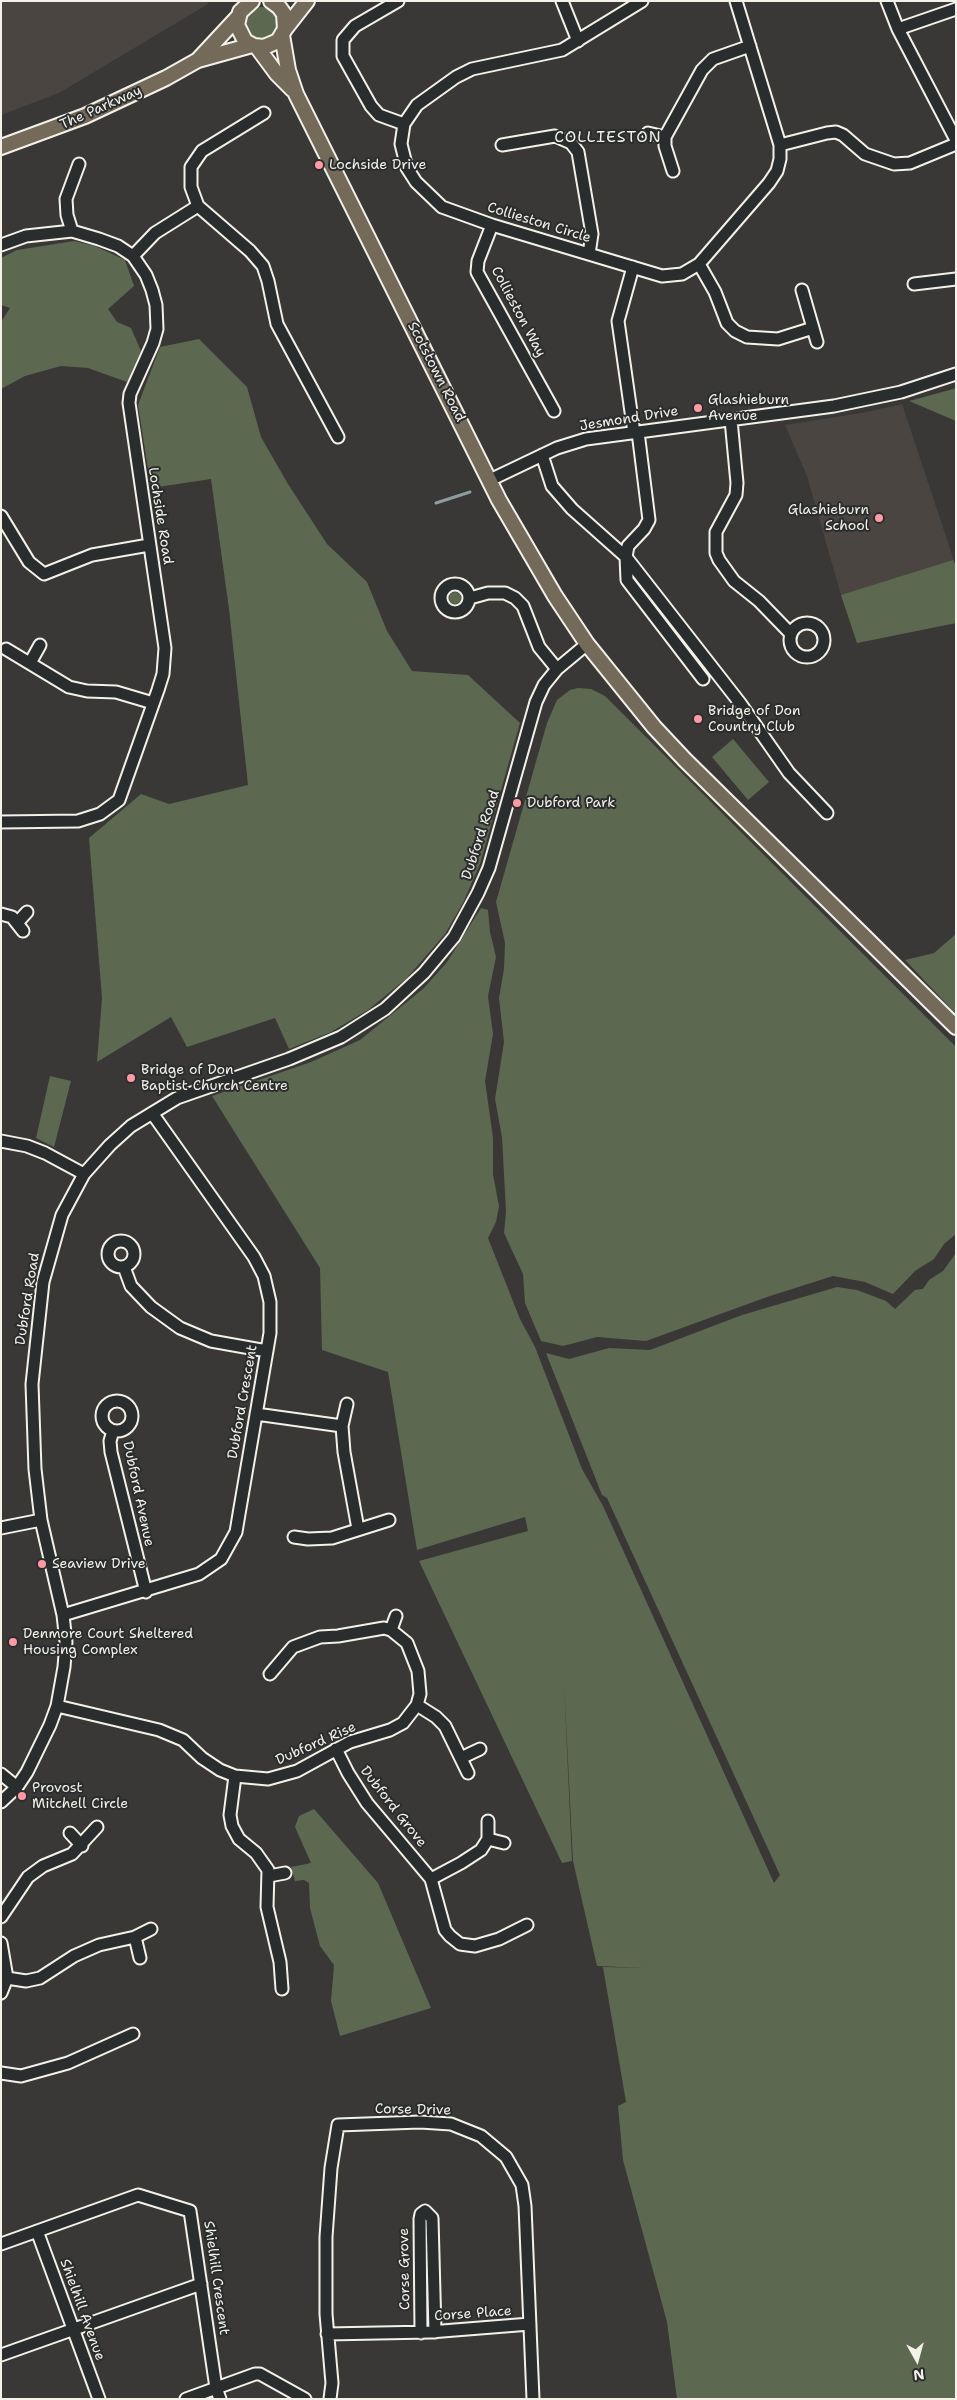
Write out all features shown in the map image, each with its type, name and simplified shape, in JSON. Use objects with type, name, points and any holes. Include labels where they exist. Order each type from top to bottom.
[{"type":"main road","name":"The Parkway","points":[[198,60],[239,10],[252,1]]},
{"type":"main road","points":[[283,32],[307,1]]},
{"type":"main road","points":[[274,2],[284,14],[283,32],[288,70],[296,94]]},
{"type":"main road","points":[[239,10],[240,34],[254,46],[296,94]]},
{"type":"main road","name":"The Parkway","points":[[1,147],[85,116],[166,78],[198,60],[254,46],[271,45],[283,32]]},
{"type":"main road","name":"Scotstown Road","points":[[296,94],[490,480],[555,596],[587,644],[626,695],[679,754],[956,1027]]},
{"type":"street","points":[[398,1],[355,26],[343,40],[343,56],[371,106],[379,115],[404,124],[417,105],[456,77],[472,69],[562,50],[642,1]]},
{"type":"street","points":[[562,1],[578,41]]},
{"type":"street","name":"Collieston Circle","points":[[404,124],[401,144],[407,168],[416,182],[442,207],[492,225],[662,276],[682,274],[700,264],[777,171],[780,145],[736,1]]},
{"type":"street","points":[[780,145],[836,132],[843,134],[865,154],[894,164],[910,163],[956,142],[898,29],[887,1]]},
{"type":"street","points":[[898,29],[955,11]]},
{"type":"street","points":[[673,171],[665,146],[665,137],[707,64],[713,59],[750,46]]},
{"type":"street","points":[[264,113],[202,151],[191,167],[191,187],[198,206],[250,251],[263,266],[277,324],[338,437]]},
{"type":"street","points":[[648,133],[665,137]]},
{"type":"street","points":[[502,145],[555,136],[571,143],[578,152],[592,234],[589,254]]},
{"type":"street","points":[[72,231],[67,215],[66,199],[79,164]]},
{"type":"street","points":[[132,256],[155,233],[198,206]]},
{"type":"street","name":"Collieston Way","points":[[492,225],[478,261],[477,272],[554,410]]},
{"type":"street","name":"Lochside Road","points":[[1,245],[26,236],[72,231],[118,246],[132,256],[146,275],[152,290],[157,318],[153,343],[135,382],[129,403],[165,648],[163,674],[119,800],[110,808],[90,818],[68,822],[1,822]]},
{"type":"street","points":[[700,264],[715,292],[727,323],[735,331],[747,337],[778,338],[813,328]]},
{"type":"street","points":[[633,267],[618,321],[649,520],[644,529],[628,546],[626,557],[629,583],[703,679]]},
{"type":"street","points":[[914,284],[956,279]]},
{"type":"street","points":[[802,290],[817,342]]},
{"type":"street","name":"Jesmond Drive","points":[[490,480],[542,455],[586,439],[862,400],[901,392],[956,374]]},
{"type":"street","points":[[731,420],[737,489],[733,501],[716,532],[716,553],[734,581],[759,601],[791,634]]},
{"type":"street","points":[[542,455],[552,486],[572,509],[626,557],[740,703],[789,772],[827,813]]},
{"type":"street","points":[[1,516],[4,528],[29,562],[44,574],[92,555],[149,545]]},
{"type":"street","points":[[470,598],[488,593],[505,593],[515,598],[523,606],[538,647],[558,669]]},
{"type":"street","name":"Dubford Road","points":[[1,1802],[17,1787],[38,1751],[57,1706],[66,1642],[63,1616],[41,1520],[35,1469],[32,1384],[40,1308],[50,1251],[62,1215],[84,1174],[110,1145],[131,1126],[177,1098],[289,1059],[342,1038],[385,1009],[424,974],[454,937],[489,868],[536,702],[544,685],[558,669],[587,644]]},
{"type":"street","points":[[30,663],[40,645]]},
{"type":"street","points":[[6,649],[79,690],[116,692],[153,703]]},
{"type":"street","points":[[1,914],[12,917],[20,927],[27,912]]},
{"type":"street","name":"Dubford Crescent","points":[[63,1616],[146,1592],[199,1574],[220,1559],[236,1532],[267,1351],[271,1314],[264,1276],[254,1257],[152,1113]]},
{"type":"street","points":[[1,1141],[36,1150],[84,1174]]},
{"type":"street","points":[[124,1267],[131,1286],[151,1307],[180,1328],[211,1342],[267,1351]]},
{"type":"street","points":[[347,1404],[342,1426],[347,1476],[358,1529]]},
{"type":"street","points":[[256,1414],[342,1426]]},
{"type":"street","name":"Dubford Avenue","points":[[113,1431],[110,1441],[111,1452],[146,1592]]},
{"type":"street","points":[[1,1528],[41,1520]]},
{"type":"street","points":[[294,1536],[308,1544],[390,1520]]},
{"type":"street","points":[[391,1630],[396,1616]]},
{"type":"street","points":[[270,1674],[294,1647],[320,1637],[348,1634],[369,1629],[384,1628],[391,1630],[407,1643],[414,1660],[419,1683],[417,1705],[436,1716],[445,1726],[468,1773]]},
{"type":"street","name":"Dubford Rise","points":[[57,1706],[171,1734],[183,1740],[214,1766],[235,1776],[268,1779],[297,1771],[350,1742],[390,1730],[403,1723],[417,1705]]},
{"type":"street","name":"Dubford Grove","points":[[336,1749],[348,1773],[367,1803],[432,1880],[445,1930],[460,1944],[476,1946],[488,1943],[527,1925]]},
{"type":"street","points":[[461,1758],[480,1749]]},
{"type":"street","points":[[1,1774],[17,1787]]},
{"type":"street","points":[[235,1776],[230,1815],[232,1826],[239,1839],[256,1853],[268,1870],[267,1907],[280,1962],[282,1989]]},
{"type":"street","points":[[432,1880],[481,1850],[488,1839],[488,1821]]},
{"type":"street","points":[[1,1917],[28,1877],[43,1866],[72,1854],[82,1846],[97,1827]]},
{"type":"street","points":[[70,1833],[82,1846]]},
{"type":"street","points":[[488,1839],[504,1843]]},
{"type":"street","points":[[269,1876],[285,1873]]},
{"type":"street","points":[[8,1978],[26,1981],[40,1978],[74,1956],[99,1945],[135,1937],[150,1929]]},
{"type":"street","points":[[135,1937],[140,1958]]},
{"type":"street","points":[[1,1943],[8,1978],[1,1993]]},
{"type":"street","points":[[1,2073],[21,2076],[62,2065],[133,2034]]},
{"type":"street","name":"Corse Drive","points":[[330,2399],[332,2383],[327,2334],[326,2294],[327,2203],[338,2125],[420,2122],[451,2124],[481,2136],[506,2157],[517,2175],[524,2196],[533,2399]]},
{"type":"street","name":"Shielhill Crescent","points":[[1,2244],[138,2195],[190,2210],[218,2393]]},
{"type":"street","name":"Corse Grove","points":[[421,2333],[420,2219],[421,2214],[425,2211],[432,2218],[435,2332]]},
{"type":"street","name":"Shielhill Avenue","points":[[37,2231],[99,2399]]},
{"type":"street","points":[[1,2355],[201,2284]]},
{"type":"street","name":"Corse Place","points":[[327,2334],[421,2333],[530,2324]]},
{"type":"street","points":[[186,2399],[218,2393],[248,2376],[260,2374],[305,2399]]},
{"type":"shaded area","points":[[1,1],[207,1],[208,4],[59,93],[1,115]]},
{"type":"shaded area","name":"Glashieburn School","points":[[902,404],[956,567],[956,623],[857,643],[841,595],[807,476],[785,425],[862,413]]},
{"type":"green space","points":[[261,7],[267,8],[272,12],[276,17],[276,29],[272,34],[267,38],[261,39],[255,38],[250,34],[246,29],[245,23],[246,17],[250,12],[255,8]]},
{"type":"green space","points":[[74,241],[95,246],[125,260],[134,286],[108,309],[117,322],[131,328],[141,351],[127,382],[88,368],[61,366],[25,376],[1,389],[1,322],[10,308],[1,305],[1,258],[17,250]]},
{"type":"green space","points":[[199,339],[247,387],[261,437],[288,484],[327,544],[367,582],[387,631],[412,671],[468,675],[520,723],[480,864],[463,903],[445,934],[406,979],[368,1010],[331,1032],[289,1049],[275,1018],[187,1047],[171,1017],[97,1062],[102,998],[89,838],[141,794],[169,804],[248,785],[229,609],[211,479],[151,488],[138,405],[160,347]]},
{"type":"green space","points":[[956,388],[956,421],[909,401],[946,391]]},
{"type":"green space","points":[[953,560],[956,567],[956,623],[857,643],[841,595]]},
{"type":"green space","points":[[457,592],[460,593],[460,603],[453,604],[450,603],[449,596],[450,593]]},
{"type":"green space","points":[[578,688],[591,689],[605,696],[956,1047],[956,1234],[944,1244],[934,1259],[915,1271],[893,1294],[865,1282],[833,1276],[767,1297],[646,1341],[597,1337],[563,1346],[541,1341],[525,1303],[523,1274],[504,1233],[506,1211],[502,1137],[495,1099],[504,1042],[499,998],[504,969],[505,943],[496,902],[547,723],[557,700],[570,690]]},
{"type":"green space","points":[[733,739],[769,782],[748,800],[712,757]]},
{"type":"green space","points":[[481,908],[488,910],[490,932],[496,957],[488,996],[493,1034],[485,1081],[493,1138],[493,1174],[499,1206],[496,1222],[488,1238],[520,1319],[535,1347],[582,1469],[603,1506],[774,1883],[780,1875],[607,1498],[602,1495],[546,1353],[569,1359],[609,1348],[650,1350],[742,1315],[837,1287],[857,1290],[886,1301],[895,1309],[915,1290],[923,1289],[929,1280],[943,1271],[956,1253],[956,2399],[677,2399],[667,2322],[623,2160],[618,2106],[626,2102],[603,1967],[645,1968],[597,1966],[573,1861],[564,1682],[572,1861],[562,1863],[419,1561],[528,1531],[525,1517],[417,1550],[388,1372],[322,1350],[320,1268],[212,1096],[311,1062],[360,1040],[424,988],[447,962]]},
{"type":"green space","points":[[956,934],[956,1014],[905,960],[934,953]]},
{"type":"green space","points":[[50,1076],[71,1081],[54,1147],[36,1138]]},
{"type":"green space","points":[[314,1809],[378,1883],[431,2008],[340,2036],[331,2001],[334,1965],[320,1946],[310,1908],[309,1883],[304,1880],[295,1881],[291,1867],[311,1863],[295,1827],[299,1816]]},
{"type":"waterway","points":[[436,503],[470,492]]},
{"type":"place","name":"Lochside Drive","points":[[319,165]]},
{"type":"place","name":"Glashieburn Avenue","points":[[698,408]]},
{"type":"place","name":"Glashieburn School","points":[[879,518]]},
{"type":"place","name":"Bridge of Don Country Club","points":[[698,719]]},
{"type":"place","name":"Dubford Park","points":[[517,803]]},
{"type":"place","name":"Bridge of Don Baptist Church Centre","points":[[131,1078]]},
{"type":"place","name":"Seaview Drive","points":[[42,1564]]},
{"type":"place","name":"Denmore Court Sheltered Housing Complex","points":[[13,1642]]},
{"type":"place","name":"Provost Mitchell Circle","points":[[22,1796]]},
{"type":"district","name":"COLLIESTON","points":[[608,138]]}]
